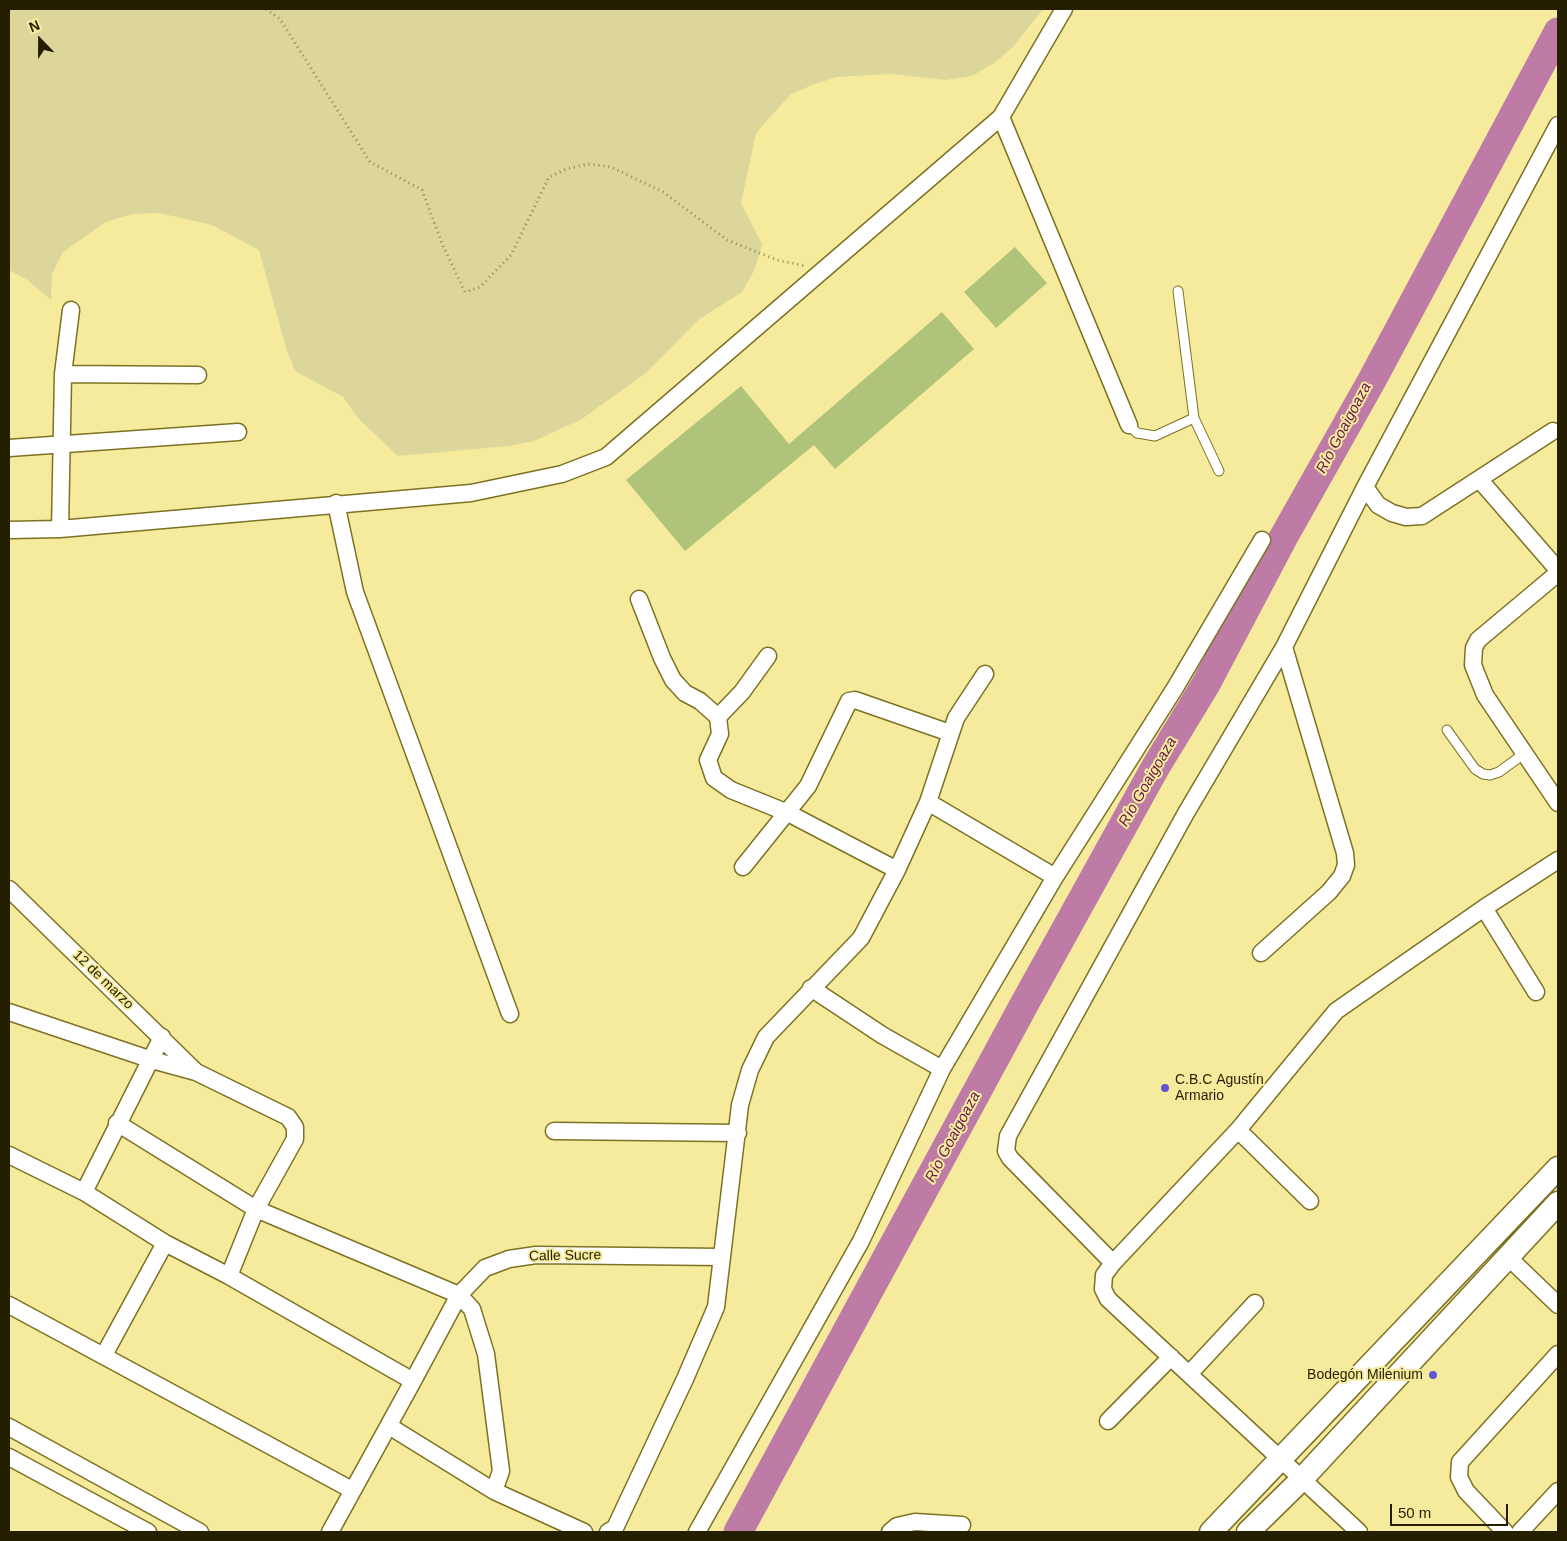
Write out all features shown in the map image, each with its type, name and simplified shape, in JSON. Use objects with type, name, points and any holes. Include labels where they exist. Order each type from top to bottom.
[{"type":"main road","points":[[1211,1532],[1558,1168]]},
{"type":"main road","points":[[1248,1532],[1302,1479],[1558,1203]]},
{"type":"street","points":[[9,530],[60,529],[336,503],[471,493],[562,474],[606,456],[1001,117],[1064,9]]},
{"type":"street","points":[[1001,117],[1129,425]]},
{"type":"street","points":[[1113,1262],[1010,1158],[1006,1151],[1008,1136],[1186,813],[1284,647],[1365,486],[1558,125]]},
{"type":"street","points":[[60,529],[63,374],[71,310]]},
{"type":"street","points":[[63,374],[198,375]]},
{"type":"street","points":[[1365,486],[1378,505],[1392,513],[1406,517],[1422,516],[1553,431]]},
{"type":"street","points":[[9,448],[61,446],[238,432]]},
{"type":"street","points":[[1479,479],[1558,571],[1488,630],[1478,640],[1473,655],[1473,665],[1485,695],[1557,798]]},
{"type":"street","points":[[336,503],[355,592],[510,1014]]},
{"type":"street","points":[[697,1532],[861,1241],[942,1069],[1055,878],[1175,688],[1262,540]]},
{"type":"street","points":[[639,599],[662,658],[673,680],[685,693],[700,701],[718,717],[720,734],[708,760],[714,778],[731,790],[788,813],[897,870]]},
{"type":"street","points":[[1261,954],[1329,892],[1342,876],[1346,865],[1345,853],[1284,647]]},
{"type":"street","points":[[718,717],[742,692],[768,656]]},
{"type":"street","points":[[608,1532],[615,1528],[685,1379],[716,1306],[740,1106],[750,1070],[766,1037],[861,938],[897,870],[928,802],[956,718],[986,674]]},
{"type":"street","points":[[743,868],[808,786],[849,701],[855,700],[950,733]]},
{"type":"street","points":[[928,802],[1055,878]]},
{"type":"street","points":[[1359,1532],[1190,1373],[1108,1299],[1103,1290],[1104,1275],[1113,1262],[1238,1130],[1336,1011],[1484,908],[1558,860]]},
{"type":"street","name":"12 de marzo","points":[[9,889],[196,1072]]},
{"type":"street","points":[[1484,908],[1536,992]]},
{"type":"street","points":[[811,988],[882,1036],[942,1069]]},
{"type":"street","points":[[9,1012],[152,1060],[196,1072],[288,1117],[295,1127],[295,1140],[256,1208],[229,1276]]},
{"type":"street","points":[[84,1192],[162,1037]]},
{"type":"street","points":[[117,1124],[256,1208],[459,1295],[472,1309],[486,1354],[501,1471],[494,1491]]},
{"type":"street","points":[[1238,1130],[1310,1201]]},
{"type":"street","points":[[554,1131],[738,1132]]},
{"type":"street","points":[[10,1157],[84,1192],[165,1243],[229,1276],[413,1382]]},
{"type":"street","points":[[104,1355],[165,1243]]},
{"type":"street","name":"Calle Sucre","points":[[330,1532],[459,1295],[485,1268],[509,1259],[536,1255],[722,1257]]},
{"type":"street","points":[[1508,1257],[1558,1305]]},
{"type":"street","points":[[1190,1373],[1255,1303]]},
{"type":"street","points":[[9,1305],[352,1490]]},
{"type":"street","points":[[1505,1532],[1466,1491],[1459,1477],[1460,1462],[1558,1354]]},
{"type":"street","points":[[1108,1421],[1171,1357]]},
{"type":"street","points":[[389,1426],[494,1491],[584,1532]]},
{"type":"street","points":[[9,1427],[200,1532]]},
{"type":"street","points":[[9,1457],[148,1532]]},
{"type":"street","points":[[1520,1532],[1558,1491]]},
{"type":"street","points":[[890,1532],[897,1526],[915,1522],[962,1525]]},
{"type":"lane","points":[[1178,291],[1194,418],[1219,471]]},
{"type":"lane","points":[[1129,425],[1137,433],[1155,436],[1194,418]]},
{"type":"lane","points":[[1447,730],[1476,769],[1483,774],[1490,775],[1499,772],[1525,753]]},
{"type":"path","points":[[266,9],[280,19],[370,162],[422,190],[464,292],[480,287],[511,255],[549,177],[566,169],[588,164],[611,167],[663,192],[727,240],[777,260],[824,269]]},
{"type":"shaded area","points":[[9,9],[1043,9],[1013,47],[994,63],[972,76],[946,80],[892,74],[837,77],[790,95],[756,133],[741,203],[762,244],[755,269],[742,292],[698,320],[646,373],[582,419],[534,441],[509,446],[398,456],[359,419],[343,397],[295,371],[286,348],[259,250],[212,225],[159,213],[132,214],[106,222],[63,252],[52,274],[51,300],[29,281],[9,270]]},
{"type":"building","points":[[1015,247],[1047,283],[996,328],[964,292]]},
{"type":"building","points":[[942,312],[974,349],[835,469],[814,445],[685,551],[626,480],[741,386],[789,444]]},
{"type":"waterway","name":"Río Goaigoaza","points":[[738,1532],[1026,1001],[1155,768],[1206,684],[1283,538],[1372,380],[1558,32]]},
{"type":"place","name":"C.B.C Agustín Armario","points":[[1165,1088]]},
{"type":"place","name":"Bodegón Milenium","points":[[1433,1375]]}]
